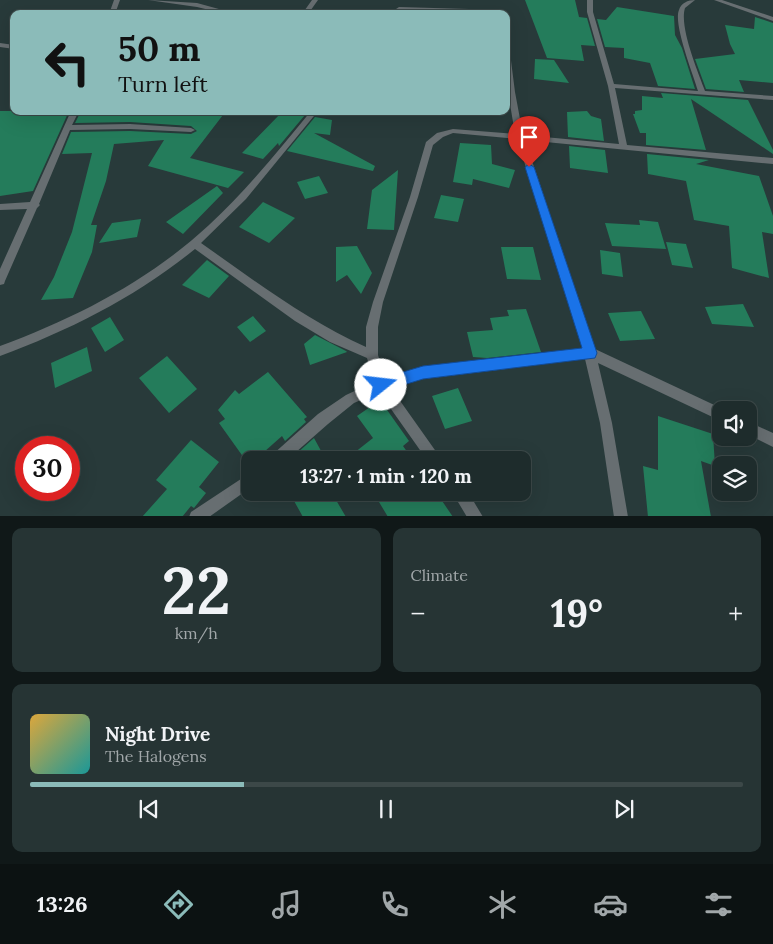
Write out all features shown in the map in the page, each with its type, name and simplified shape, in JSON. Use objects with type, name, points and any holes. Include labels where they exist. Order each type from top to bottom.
[{"type":"street","points":[[151,0],[197,5],[218,10]]},
{"type":"street","points":[[590,0],[590,12],[611,86],[624,148]]},
{"type":"street","points":[[692,0],[680,12],[681,24],[702,93]]},
{"type":"street","points":[[717,0],[773,19]]},
{"type":"street","points":[[611,86],[773,98]]},
{"type":"street","points":[[510,91],[520,138],[590,353],[606,423],[621,516]]},
{"type":"street","points":[[0,281],[73,115]]},
{"type":"street","points":[[0,351],[32,340],[90,312],[137,285],[195,244],[274,161],[312,115]]},
{"type":"street","points":[[68,128],[146,125],[191,130]]},
{"type":"street","points":[[429,451],[381,385],[372,355],[372,327],[378,302],[414,197],[429,144],[442,133],[453,131],[773,161]]},
{"type":"street","points":[[0,207],[35,205]]},
{"type":"street","points":[[195,244],[299,318],[334,338],[372,355]]},
{"type":"street","points":[[287,451],[323,419],[350,399],[381,385],[423,373],[590,353],[712,411]]},
{"type":"street","points":[[757,432],[773,440]]},
{"type":"street","points":[[196,516],[241,486]]},
{"type":"street","points":[[465,501],[476,516]]},
{"type":"building","points":[[525,0],[575,0],[579,17],[587,18],[595,46],[581,45],[584,61],[547,58]]},
{"type":"building","points":[[617,7],[674,16],[675,35],[682,48],[695,89],[658,86],[650,63],[624,58],[624,48],[605,47],[597,19],[606,20]]},
{"type":"building","points":[[755,17],[773,23],[773,83],[739,80],[744,92],[706,89],[695,59],[735,54],[725,25],[754,29]]},
{"type":"building","points":[[535,59],[554,60],[569,83],[534,79]]},
{"type":"building","points":[[661,93],[748,100],[773,150],[773,154],[691,99],[706,150],[646,145],[646,133],[640,133],[633,114],[635,114],[635,111],[642,110],[642,96],[663,98]]},
{"type":"building","points":[[0,111],[10,111],[10,115],[67,115],[33,191],[0,196]]},
{"type":"building","points":[[587,111],[591,116],[601,119],[604,141],[568,137],[567,112]]},
{"type":"building","points":[[79,115],[223,115],[190,158],[244,172],[228,188],[148,166],[164,140],[114,144],[106,181],[91,225],[97,225],[92,252],[73,298],[41,300],[54,277],[72,232],[92,153],[62,154],[71,132],[130,131],[191,134],[197,131],[191,126],[130,122],[75,123]]},
{"type":"building","points":[[279,115],[305,115],[279,146],[278,143],[263,159],[242,153]]},
{"type":"building","points":[[315,117],[332,120],[330,135],[314,133],[375,166],[373,171],[287,151]]},
{"type":"building","points":[[460,143],[491,145],[492,164],[515,170],[509,188],[473,179],[472,185],[453,182]]},
{"type":"building","points":[[569,146],[605,150],[608,173],[570,168]]},
{"type":"building","points":[[647,154],[709,160],[696,164],[759,176],[773,216],[773,234],[762,232],[769,278],[732,268],[729,226],[694,220],[686,181],[648,174]]},
{"type":"building","points":[[398,170],[394,230],[367,229],[372,190]]},
{"type":"building","points":[[319,176],[328,193],[305,199],[297,182]]},
{"type":"building","points":[[217,186],[223,193],[183,234],[166,222]]},
{"type":"building","points":[[441,195],[464,199],[458,222],[434,218]]},
{"type":"building","points":[[263,202],[295,218],[269,243],[239,227]]},
{"type":"building","points":[[141,219],[137,237],[99,243],[112,223]]},
{"type":"building","points":[[639,220],[658,222],[666,249],[612,246],[605,223],[640,225]]},
{"type":"building","points":[[666,242],[686,244],[693,268],[672,265]]},
{"type":"building","points":[[357,246],[372,273],[361,294],[347,275],[336,282],[336,247]]},
{"type":"building","points":[[501,247],[533,247],[541,280],[507,279]]},
{"type":"building","points":[[600,250],[620,253],[623,277],[602,274]]},
{"type":"building","points":[[207,260],[229,276],[209,298],[182,285]]},
{"type":"building","points":[[743,304],[754,327],[712,324],[705,307]]},
{"type":"building","points":[[526,309],[541,352],[487,358],[473,357],[467,332],[493,330],[490,318],[509,316],[507,310]]},
{"type":"building","points":[[641,311],[655,339],[620,341],[608,313]]},
{"type":"building","points":[[253,316],[266,331],[250,342],[237,327]]},
{"type":"building","points":[[110,317],[124,340],[105,352],[91,328]]},
{"type":"building","points":[[315,335],[347,352],[310,365],[304,344]]},
{"type":"building","points":[[87,347],[92,371],[55,388],[51,363]]},
{"type":"building","points":[[167,356],[197,389],[169,413],[139,378]]},
{"type":"building","points":[[268,372],[307,417],[304,419],[306,422],[285,441],[282,436],[265,451],[241,451],[241,454],[219,423],[225,419],[218,410],[235,390],[239,394]]},
{"type":"building","points":[[458,388],[472,421],[445,429],[432,396]]},
{"type":"building","points":[[380,400],[409,441],[403,446],[407,451],[356,451],[373,438],[357,416]]},
{"type":"building","points":[[658,416],[712,434],[714,456],[712,456],[712,465],[701,461],[711,516],[648,516],[643,466],[658,470]]},
{"type":"building","points":[[314,438],[321,451],[299,451]]},
{"type":"building","points":[[191,440],[219,462],[199,487],[206,493],[194,508],[191,506],[183,516],[143,516],[167,489],[156,480]]},
{"type":"building","points":[[294,501],[337,501],[345,516],[302,516]]},
{"type":"building","points":[[378,501],[442,501],[452,516],[387,516]]},
{"type":"route","points":[[381,385],[423,373],[590,353],[577,308],[529,167]]}]
